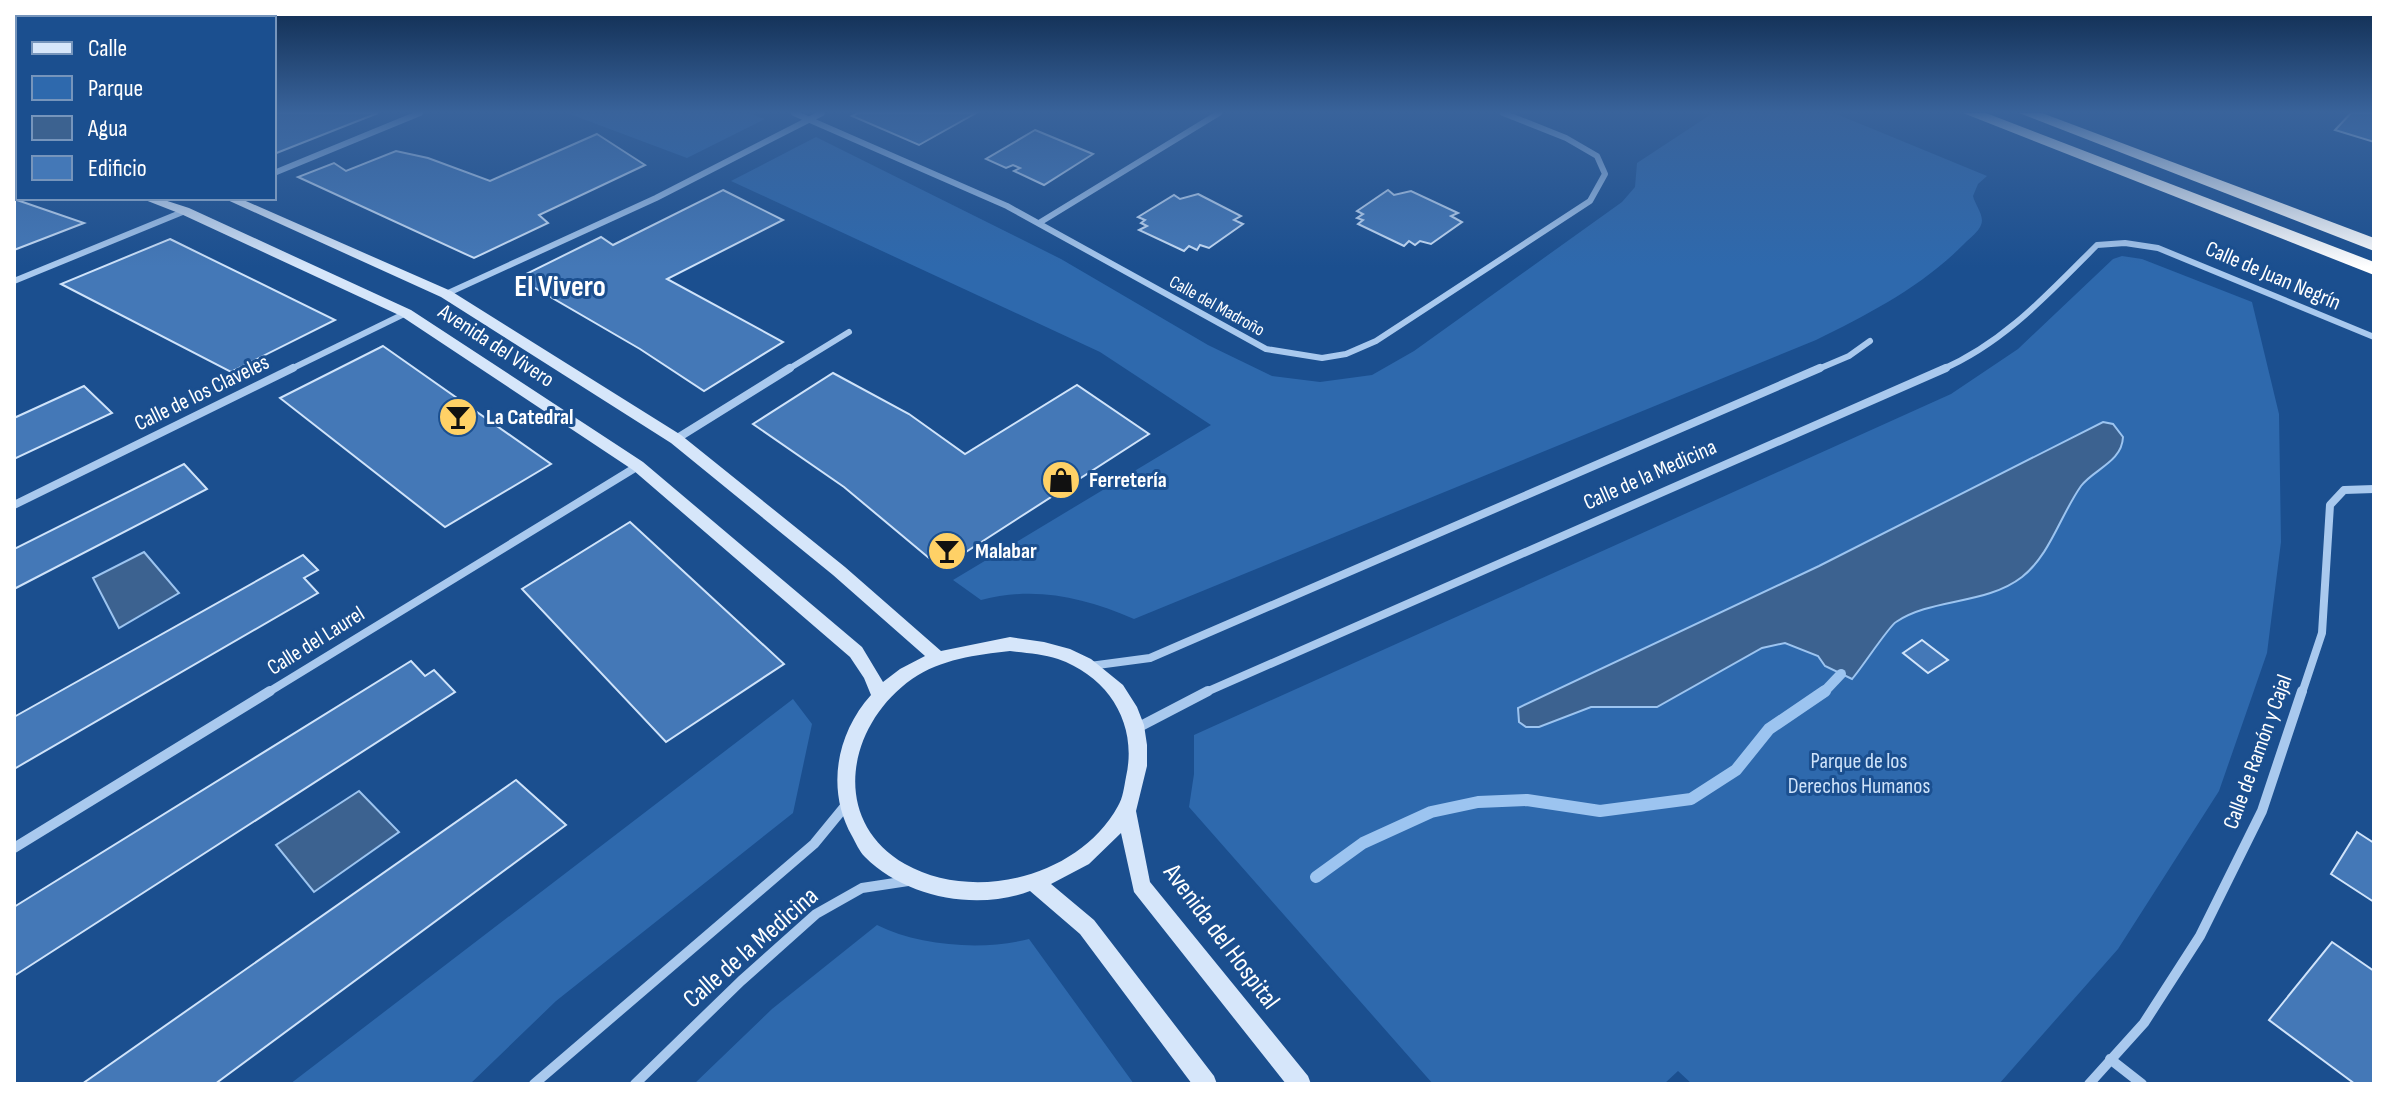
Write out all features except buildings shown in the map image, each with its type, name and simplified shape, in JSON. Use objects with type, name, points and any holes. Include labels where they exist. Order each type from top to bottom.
[{"type":"highway","points":[[2103,164],[2374,269]]},
{"type":"highway","points":[[2162,164],[2374,245]]},
{"type":"main road","name":"Avenida del Vivero","points":[[152,200],[185,211],[406,313],[638,466],[856,652],[872,675],[880,696]]},
{"type":"main road","name":"Avenida del Vivero","points":[[234,200],[446,294],[676,439],[839,571],[938,658]]},
{"type":"main road","points":[[1010,644],[1062,653],[1090,666],[1105,678],[1127,705],[1137,728],[1141,762],[1126,811],[1090,854],[1035,883],[973,893],[914,880],[869,849],[846,805],[846,756],[867,711],[906,674],[956,651],[1010,644]]},
{"type":"main road","name":"Avenida del Hospital","points":[[1126,811],[1141,886],[1300,1084]]},
{"type":"main road","points":[[1035,883],[1087,927],[1206,1084]]},
{"type":"street","points":[[276,172],[295,164]]},
{"type":"street","points":[[446,294],[722,164]]},
{"type":"street","name":"Calle del Madroño","points":[[908,164],[1039,223],[1266,349],[1309,358],[1343,357],[1376,341],[1590,201],[1605,174],[1601,164]]},
{"type":"street","points":[[1039,223],[1135,164]]},
{"type":"street","points":[[14,281],[185,211]]},
{"type":"street","name":"Calle de la Medicina","points":[[1137,728],[1183,702],[1972,357],[2019,322],[2097,245],[2125,243],[2158,248]]},
{"type":"street","name":"Calle de Juan Negrín","points":[[2158,248],[2374,337]]},
{"type":"street","name":"Calle de los Claveles","points":[[14,505],[406,313]]},
{"type":"street","points":[[676,439],[849,332]]},
{"type":"street","name":"Calle de la Medicina","points":[[1090,666],[1150,658],[1835,363],[1870,341]]},
{"type":"street","name":"Calle del Laurel","points":[[14,848],[638,466]]},
{"type":"street","name":"Calle de Ramón y Cajal","points":[[2089,1084],[2144,1023],[2200,936],[2262,811],[2322,633],[2330,505],[2344,490],[2374,489]]},
{"type":"street","points":[[534,1084],[814,844],[846,805]]},
{"type":"street","name":"Calle de la Medicina","points":[[635,1084],[741,981],[816,914],[862,888],[914,880]]},
{"type":"street","points":[[2110,1059],[2142,1084]]},
{"type":"green space","points":[[763,164],[871,164],[1061,259],[1208,345],[1272,376],[1320,382],[1372,375],[1414,351],[1622,202],[1635,187],[1637,164],[1958,164],[1987,176],[1978,184],[1973,196],[1981,214],[1981,225],[1949,258],[1913,286],[1816,340],[1134,619],[1059,596],[1021,594],[981,600],[953,580],[1211,425],[1100,352],[731,181]]},
{"type":"green space","name":"Parque de los Derechos Humanos","points":[[2122,256],[2142,259],[2252,302],[2279,414],[2281,542],[2267,653],[2219,791],[2118,949],[1999,1084],[1692,1084],[1678,1071],[1664,1084],[1433,1084],[1189,807],[1194,774],[1194,735],[1951,394],[2018,349],[2113,259]]},
{"type":"green space","points":[[793,699],[812,724],[793,813],[556,1001],[470,1084],[290,1084]]},
{"type":"green space","points":[[877,925],[912,938],[952,944],[992,945],[1029,939],[1134,1084],[694,1084],[772,1009]]},
{"type":"water","points":[[2103,422],[2113,424],[2123,437],[2118,453],[2081,486],[2032,568],[2008,586],[1925,609],[1896,622],[1852,679],[1825,666],[1818,656],[1785,643],[1762,648],[1657,707],[1591,707],[1539,727],[1526,727],[1519,722],[1518,708],[1819,566]]},
{"type":"water","points":[[144,552],[179,593],[119,628],[93,578]]},
{"type":"water","points":[[359,791],[399,832],[314,892],[276,845]]},
{"type":"waterway","points":[[1825,691],[1841,674]]},
{"type":"waterway","points":[[1316,877],[1363,843],[1431,812],[1478,802],[1527,800],[1600,811],[1691,799],[1736,770],[1769,729],[1825,691]]},
{"type":"place","name":"La Catedral","points":[[458,417]]},
{"type":"place","name":"Ferretería","points":[[1061,480]]},
{"type":"place","name":"Malabar","points":[[947,551]]},
{"type":"district","name":"El Vivero","points":[[560,287]]}]
